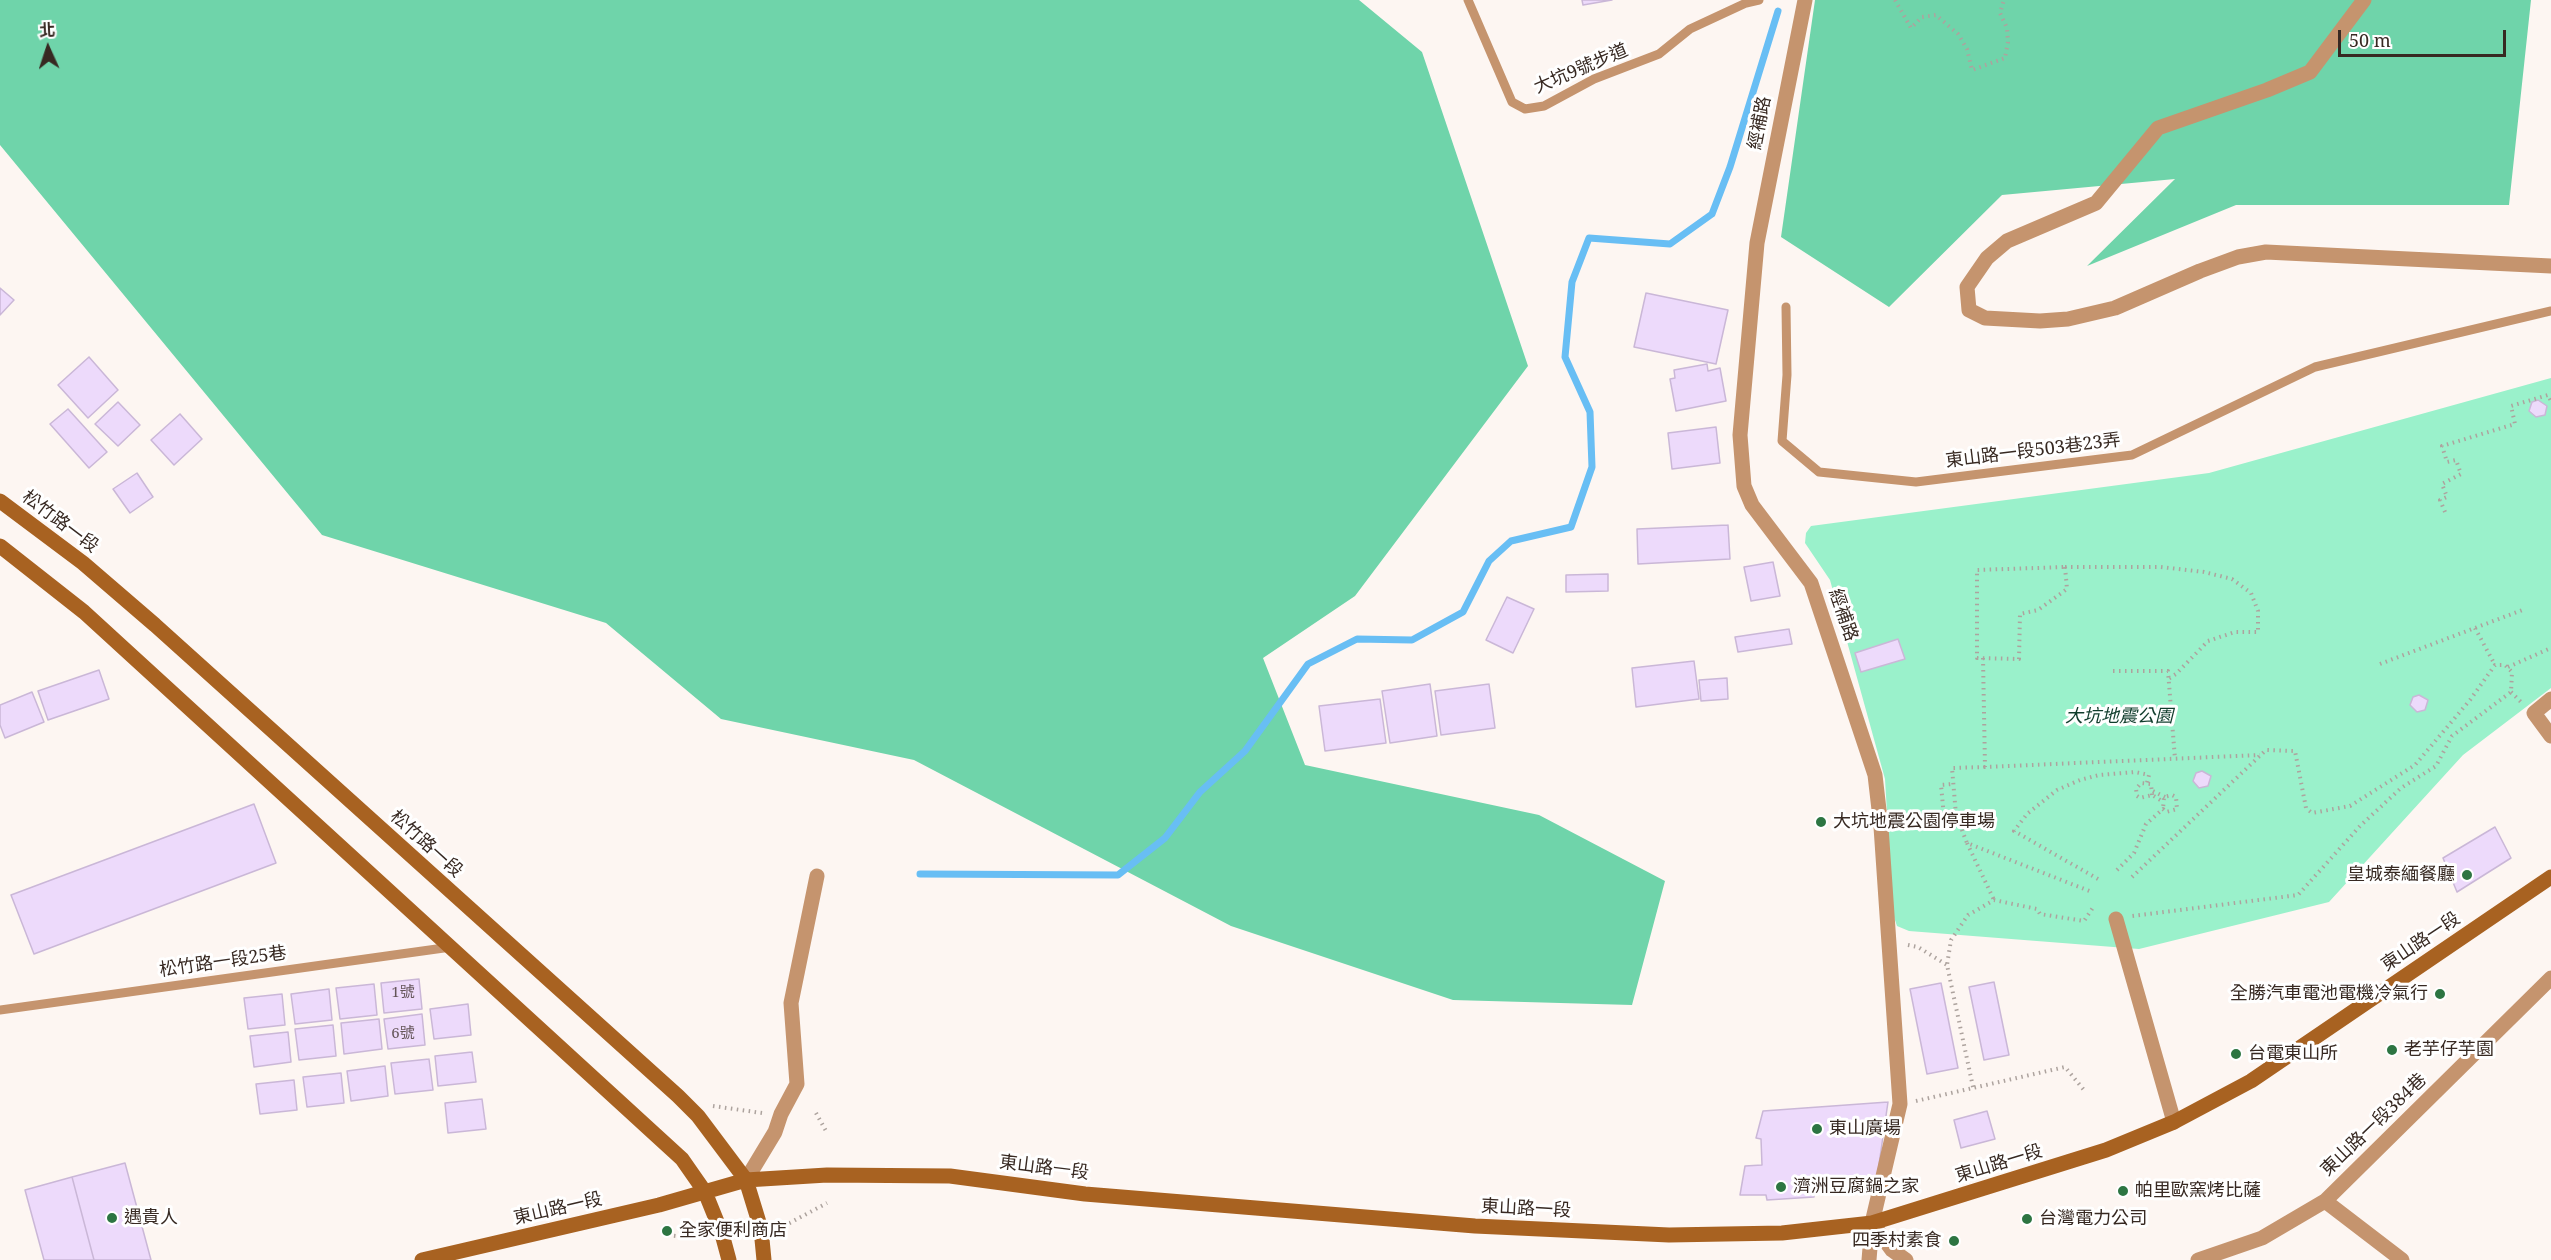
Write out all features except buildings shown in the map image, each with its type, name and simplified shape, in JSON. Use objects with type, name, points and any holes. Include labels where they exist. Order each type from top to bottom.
[{"type":"main road","name":"松竹路一段","points":[[0,501],[83,563],[155,625],[678,1096],[698,1116],[746,1179],[761,1229],[764,1260]]},
{"type":"main road","points":[[0,546],[84,612],[682,1159],[705,1192],[722,1234],[729,1260]]},
{"type":"main road","name":"東山路一段","points":[[422,1260],[588,1222],[746,1179],[827,1174],[950,1176],[1085,1194],[1476,1226],[1669,1235],[1782,1233],[1872,1223],[2106,1150],[2174,1122],[2260,1075],[2551,877]]},
{"type":"street","name":"經補路","points":[[1804,0],[1756,243],[1740,435],[1744,486],[1752,505],[1811,582],[1875,775],[1881,827],[1900,1104],[1872,1223],[1869,1260]]},
{"type":"street","points":[[2364,0],[2310,72],[2267,90],[2158,128],[2096,204],[2007,241],[1987,258],[1967,287],[1969,310],[1985,318],[2040,321],[2068,319],[2115,308],[2200,271],[2238,257],[2266,252],[2551,266]]},
{"type":"street","points":[[2551,699],[2534,713],[2551,736]]},
{"type":"street","points":[[746,1179],[775,1132],[781,1114],[797,1084],[791,1003],[817,876]]},
{"type":"street","points":[[2122,918],[2174,1122]]},
{"type":"street","name":"東山路一段384巷","points":[[2198,1260],[2262,1238],[2325,1201],[2551,978]]},
{"type":"street","points":[[2325,1201],[2402,1260]]},
{"type":"street","points":[[1872,1223],[1892,1250],[1906,1260]]},
{"type":"lane","name":"大坑9號步道","points":[[1468,0],[1512,102],[1525,109],[1544,106],[1594,80],[1659,54],[1690,29],[1746,3],[1759,0]]},
{"type":"lane","name":"東山路一段503巷23弄","points":[[1786,307],[1787,375],[1782,441],[1819,472],[1916,482],[2132,455],[2315,367],[2551,311]]},
{"type":"lane","name":"松竹路一段25巷","points":[[0,1011],[451,947]]},
{"type":"path","points":[[1894,0],[1911,28],[1922,17],[1936,15],[1958,34],[1967,50],[1972,70],[2005,58],[2008,42],[2007,28],[2001,14],[2004,0]]},
{"type":"path","points":[[2445,512],[2440,500],[2447,497],[2442,484],[2461,474],[2456,460],[2447,462],[2442,446],[2515,424],[2511,406],[2548,395],[2551,401]]},
{"type":"path","points":[[2066,567],[2067,589],[2038,610],[2020,614],[2019,659],[1977,658],[1977,570],[2066,567],[2161,567],[2204,572],[2232,579],[2251,593],[2258,610],[2258,632],[2235,632],[2208,641],[2176,674],[2168,679]]},
{"type":"path","points":[[2380,664],[2525,609]]},
{"type":"path","points":[[2475,628],[2495,664]]},
{"type":"path","points":[[2508,667],[2551,648]]},
{"type":"path","points":[[1983,658],[1984,767]]},
{"type":"path","points":[[2122,918],[2298,895],[2360,826],[2401,788],[2436,766],[2452,736],[2511,692],[2512,672],[2505,665],[2495,664]]},
{"type":"path","points":[[2132,877],[2266,750],[2295,752],[2306,808],[2312,813],[2350,806],[2415,765],[2470,700],[2495,664]]},
{"type":"path","points":[[2113,671],[2168,671],[2175,759]]},
{"type":"path","points":[[1994,900],[1956,815],[1952,768],[2261,755]]},
{"type":"path","points":[[2098,879],[2014,831],[2027,814],[2057,790],[2080,780],[2099,775],[2135,772],[2148,775],[2146,783]]},
{"type":"path","points":[[1881,827],[1926,824],[1926,818],[1944,817],[1941,785],[1953,784]]},
{"type":"path","points":[[2151,784],[2152,793],[2146,798],[2137,796],[2136,789],[2138,785],[2151,784]]},
{"type":"path","points":[[2152,793],[2163,799]]},
{"type":"path","points":[[2163,799],[2172,795],[2176,797],[2178,805],[2177,809],[2172,811],[2166,812],[2163,809]]},
{"type":"path","points":[[2117,870],[2134,853],[2146,824],[2163,809],[2163,799]]},
{"type":"path","points":[[1967,843],[2092,892]]},
{"type":"path","points":[[1973,1087],[1947,965],[1951,940],[1968,915],[1994,900],[2037,909],[2040,914],[2084,921],[2094,906]]},
{"type":"path","points":[[1889,942],[1918,947],[1947,965]]},
{"type":"path","points":[[1900,1104],[2065,1068],[2084,1090]]},
{"type":"path","points":[[709,1105],[772,1115]]},
{"type":"path","points":[[816,1113],[826,1131]]},
{"type":"path","points":[[784,1226],[827,1203]]},
{"type":"path","points":[[668,1235],[692,1238]]},
{"type":"green space","points":[[0,0],[1359,0],[1422,52],[1528,366],[1355,596],[1263,658],[1305,765],[1539,815],[1665,881],[1632,1005],[1453,1000],[1231,926],[914,760],[721,719],[606,623],[322,535],[0,145]]},
{"type":"green space","points":[[1815,0],[2531,0],[2509,205],[2236,205],[2087,266],[2175,179],[2002,195],[1889,307],[1781,237]]},
{"type":"green space","name":"大坑地震公園","points":[[2551,378],[2551,688],[2463,755],[2329,902],[2139,949],[1909,931],[1897,926],[1893,914],[1885,779],[1830,580],[1805,543],[1806,533],[1811,526],[2209,473]]},
{"type":"waterway","points":[[920,874],[1118,875],[1165,838],[1200,792],[1245,751],[1308,664],[1357,639],[1412,640],[1463,612],[1489,561],[1511,541],[1571,527],[1592,467],[1590,412],[1565,357],[1572,282],[1589,238],[1670,244],[1712,214],[1730,167],[1778,11]]},
{"type":"place","name":"大坑地震公園停車場","points":[[1821,822]]},
{"type":"place","name":"皇城泰緬餐廳","points":[[2467,875]]},
{"type":"place","name":"全勝汽車電池電機冷氣行","points":[[2440,994]]},
{"type":"place","name":"老芋仔芋園","points":[[2392,1050]]},
{"type":"place","name":"台電東山所","points":[[2236,1054]]},
{"type":"place","name":"東山廣場","points":[[1817,1129]]},
{"type":"place","name":"濟洲豆腐鍋之家","points":[[1781,1187]]},
{"type":"place","name":"帕里歐窯烤比薩","points":[[2123,1191]]},
{"type":"place","name":"遇貴人","points":[[112,1218]]},
{"type":"place","name":"台灣電力公司","points":[[2027,1219]]},
{"type":"place","name":"全家便利商店","points":[[667,1231]]},
{"type":"place","name":"四季村素食","points":[[1954,1241]]}]
